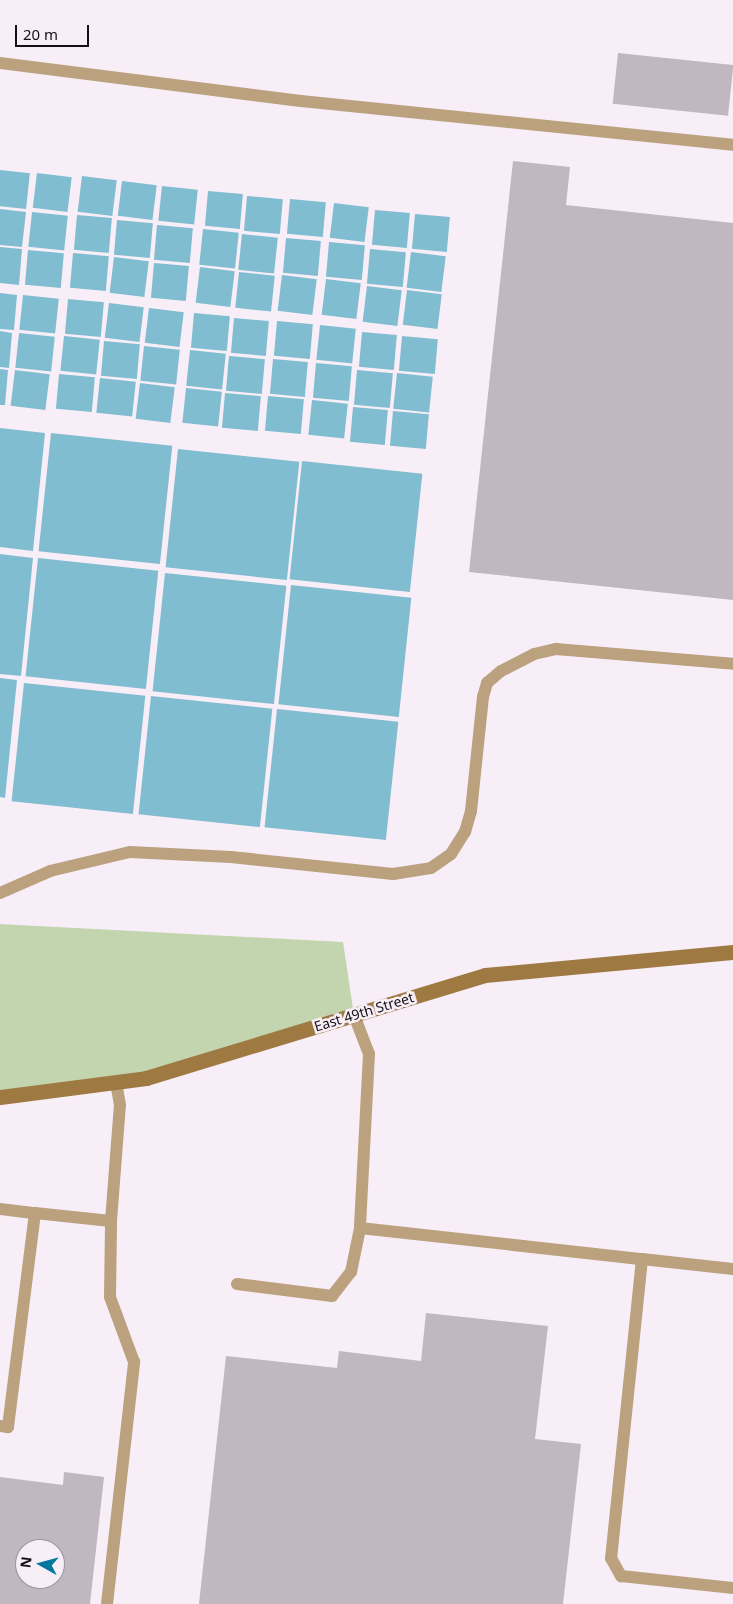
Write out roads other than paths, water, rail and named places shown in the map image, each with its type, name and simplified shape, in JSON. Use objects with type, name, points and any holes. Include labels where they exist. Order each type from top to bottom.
[{"type":"street","name":"East 49th Street","points":[[0,1097],[146,1078],[485,975],[733,952]]},
{"type":"lane","points":[[0,63],[301,101],[733,145]]},
{"type":"lane","points":[[0,892],[50,871],[130,852],[231,857],[393,874],[431,868],[451,854],[464,832],[471,811],[483,697],[487,683],[501,671],[556,649],[733,664]]},
{"type":"lane","points":[[236,1284],[332,1296],[352,1272],[360,1228],[369,1054],[354,1015]]},
{"type":"lane","points":[[107,1604],[134,1362],[110,1297],[112,1221],[120,1105],[116,1082]]},
{"type":"lane","points":[[0,1209],[112,1221]]},
{"type":"lane","points":[[0,1426],[8,1427],[35,1213]]},
{"type":"lane","points":[[360,1228],[733,1269]]},
{"type":"lane","points":[[642,1259],[611,1558],[621,1576],[733,1588]]},
{"type":"water","points":[[0,170],[30,173],[26,209],[0,206]]},
{"type":"water","points":[[37,173],[72,177],[67,212],[33,208]]},
{"type":"water","points":[[82,176],[117,180],[112,216],[78,212]]},
{"type":"water","points":[[122,181],[157,185],[152,220],[118,216]]},
{"type":"water","points":[[162,186],[198,190],[194,225],[158,221]]},
{"type":"water","points":[[208,191],[243,194],[240,229],[205,226]]},
{"type":"water","points":[[247,196],[283,199],[280,234],[244,231]]},
{"type":"water","points":[[290,199],[326,202],[323,237],[287,234]]},
{"type":"water","points":[[334,203],[369,207],[364,242],[330,238]]},
{"type":"water","points":[[0,209],[26,212],[22,247],[0,245]]},
{"type":"water","points":[[375,210],[410,213],[407,248],[372,245]]},
{"type":"water","points":[[32,212],[68,216],[64,251],[28,247]]},
{"type":"water","points":[[415,214],[450,217],[447,252],[412,249]]},
{"type":"water","points":[[77,215],[112,218],[109,253],[74,250]]},
{"type":"water","points":[[117,220],[153,223],[150,258],[114,255]]},
{"type":"water","points":[[157,225],[193,228],[190,263],[154,260]]},
{"type":"water","points":[[203,229],[239,233],[235,269],[199,265]]},
{"type":"water","points":[[242,234],[278,238],[274,274],[238,270]]},
{"type":"water","points":[[286,238],[321,241],[318,276],[283,273]]},
{"type":"water","points":[[329,242],[365,245],[362,280],[326,277]]},
{"type":"water","points":[[0,247],[22,249],[19,285],[0,283]]},
{"type":"water","points":[[370,249],[406,252],[403,287],[367,284]]},
{"type":"water","points":[[28,250],[64,253],[61,288],[25,285]]},
{"type":"water","points":[[411,252],[446,256],[441,292],[407,288]]},
{"type":"water","points":[[73,253],[109,256],[106,291],[70,288]]},
{"type":"water","points":[[114,257],[149,261],[144,297],[110,293]]},
{"type":"water","points":[[154,263],[189,266],[186,301],[151,298]]},
{"type":"water","points":[[200,267],[235,271],[230,307],[196,303]]},
{"type":"water","points":[[239,272],[275,276],[271,312],[235,308]]},
{"type":"water","points":[[282,275],[317,279],[312,315],[278,311]]},
{"type":"water","points":[[326,279],[361,283],[356,319],[322,315]]},
{"type":"water","points":[[367,286],[402,290],[397,326],[363,322]]},
{"type":"water","points":[[407,290],[442,294],[437,329],[403,325]]},
{"type":"water","points":[[0,293],[17,295],[14,330],[0,329]]},
{"type":"water","points":[[23,295],[59,299],[55,334],[19,330]]},
{"type":"water","points":[[68,299],[104,302],[101,337],[65,334]]},
{"type":"water","points":[[109,303],[144,307],[139,342],[105,338]]},
{"type":"water","points":[[149,308],[184,312],[179,347],[145,343]]},
{"type":"water","points":[[194,313],[230,316],[227,351],[191,348]]},
{"type":"water","points":[[234,318],[269,321],[266,356],[231,353]]},
{"type":"water","points":[[277,321],[313,324],[310,359],[274,356]]},
{"type":"water","points":[[320,325],[356,329],[352,364],[316,360]]},
{"type":"water","points":[[0,331],[12,333],[9,368],[0,367]]},
{"type":"water","points":[[362,332],[397,335],[394,370],[359,367]]},
{"type":"water","points":[[19,333],[55,337],[51,372],[15,368]]},
{"type":"water","points":[[64,336],[100,340],[96,375],[60,371]]},
{"type":"water","points":[[402,336],[438,339],[435,374],[399,371]]},
{"type":"water","points":[[104,341],[140,344],[137,379],[101,376]]},
{"type":"water","points":[[144,346],[180,350],[176,385],[140,381]]},
{"type":"water","points":[[190,350],[226,354],[222,390],[186,386]]},
{"type":"water","points":[[229,356],[265,359],[262,394],[226,391]]},
{"type":"water","points":[[273,359],[308,362],[305,397],[270,394]]},
{"type":"water","points":[[316,363],[352,366],[349,401],[313,398]]},
{"type":"water","points":[[0,369],[8,370],[5,405],[0,405]]},
{"type":"water","points":[[15,370],[50,374],[45,410],[11,406]]},
{"type":"water","points":[[357,370],[393,373],[390,408],[354,405]]},
{"type":"water","points":[[397,373],[433,377],[429,413],[393,409]]},
{"type":"water","points":[[59,374],[95,377],[92,412],[56,409]]},
{"type":"water","points":[[100,378],[136,382],[132,417],[96,413]]},
{"type":"water","points":[[140,383],[175,387],[170,423],[136,419]]},
{"type":"water","points":[[186,388],[222,392],[218,427],[182,423]]},
{"type":"water","points":[[225,393],[261,396],[258,431],[222,428]]},
{"type":"water","points":[[268,396],[304,399],[301,434],[265,431]]},
{"type":"water","points":[[312,400],[348,404],[344,439],[308,435]]},
{"type":"water","points":[[353,407],[388,410],[385,445],[350,442]]},
{"type":"water","points":[[393,411],[429,414],[426,449],[390,446]]},
{"type":"water","points":[[0,428],[45,433],[33,551],[0,547]]},
{"type":"water","points":[[51,433],[172,446],[160,564],[39,551]]},
{"type":"water","points":[[178,449],[299,462],[287,580],[166,567]]},
{"type":"water","points":[[302,461],[422,474],[410,592],[290,579]]},
{"type":"water","points":[[0,554],[33,558],[21,676],[0,674]]},
{"type":"water","points":[[38,558],[158,571],[146,689],[26,676]]},
{"type":"water","points":[[165,573],[286,586],[274,704],[153,691]]},
{"type":"water","points":[[291,585],[411,598],[399,717],[278,704]]},
{"type":"water","points":[[0,678],[17,680],[5,798],[0,797]]},
{"type":"water","points":[[24,683],[145,696],[133,814],[12,801]]},
{"type":"water","points":[[151,696],[272,709],[260,827],[139,814]]},
{"type":"water","points":[[277,709],[398,722],[386,840],[265,827]]}]
